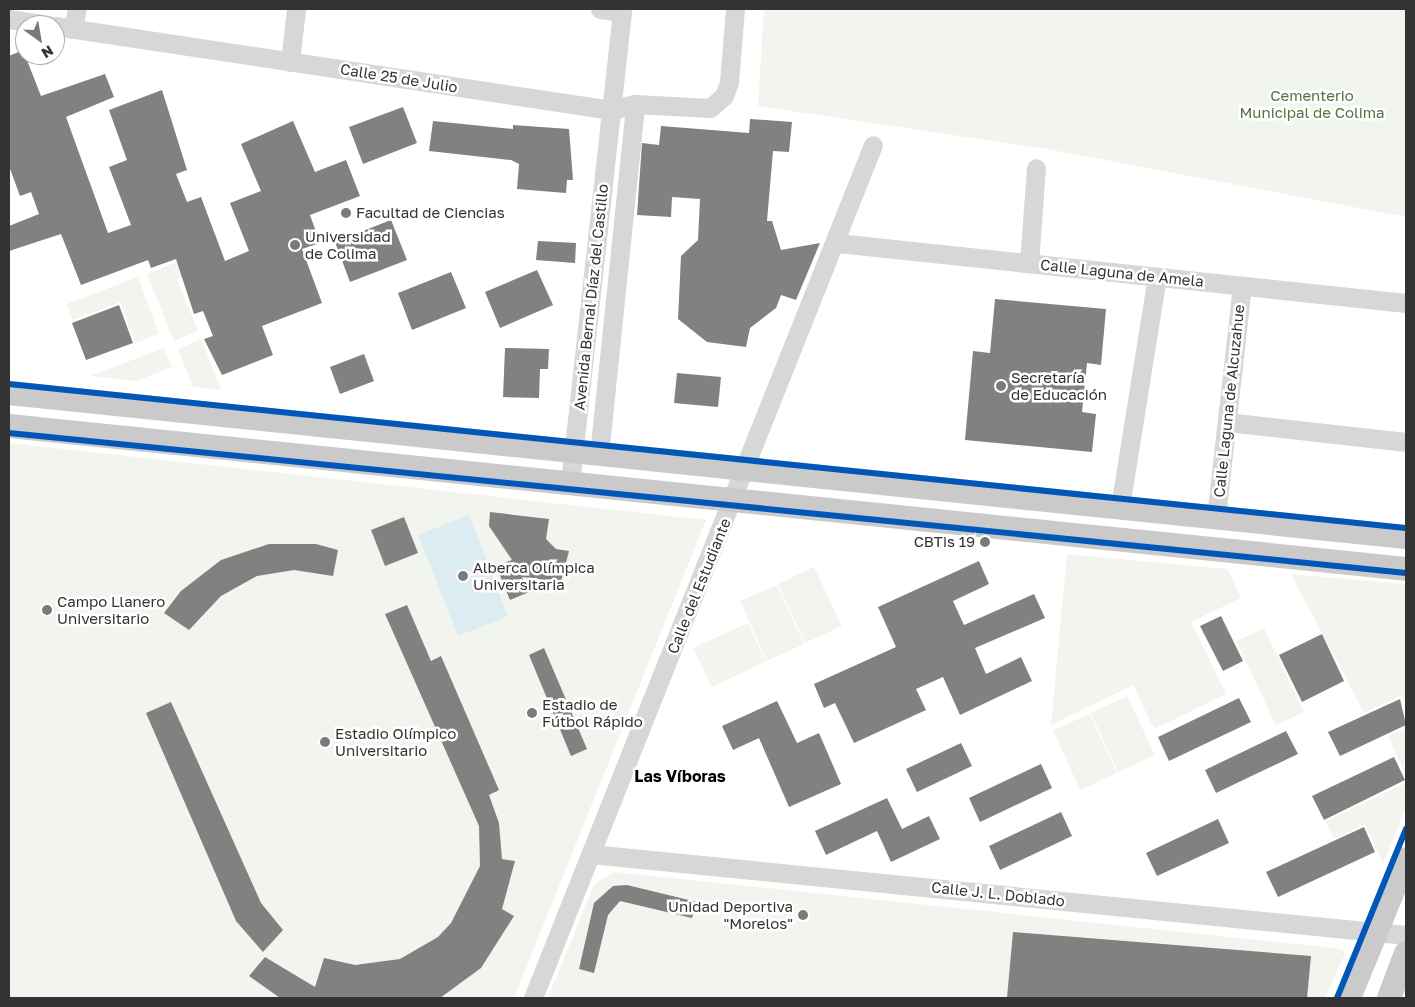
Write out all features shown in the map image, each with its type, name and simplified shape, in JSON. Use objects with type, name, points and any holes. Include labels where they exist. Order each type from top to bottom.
[{"type":"main road","points":[[9,394],[1406,537]]},
{"type":"main road","points":[[9,426],[1406,569]]},
{"type":"main road","points":[[992,527],[997,495]]},
{"type":"main road","points":[[1243,552],[1246,520]]},
{"type":"main road","points":[[1349,998],[1406,859]]},
{"type":"main road","points":[[1389,998],[1406,953]]},
{"type":"street","points":[[65,26],[77,9]]},
{"type":"street","points":[[290,62],[296,9]]},
{"type":"street","points":[[600,9],[622,10]]},
{"type":"street","name":"Calle 25 de Julio","points":[[65,27],[612,110],[635,104],[710,108],[724,96],[729,82],[735,9]]},
{"type":"street","name":"Avenida Bernal Díaz del Castillo","points":[[570,483],[622,10]]},
{"type":"street","name":"Avenida Bernal Díaz del Castillo","points":[[599,455],[635,104]]},
{"type":"street","name":"Calle del Estudiante","points":[[533,998],[837,242],[873,145]]},
{"type":"street","points":[[1028,263],[1036,168]]},
{"type":"street","name":"Calle Laguna de Amela","points":[[837,242],[1406,303]]},
{"type":"street","points":[[1120,507],[1157,277]]},
{"type":"street","name":"Calle Laguna de Alcuzahue","points":[[1216,517],[1242,286]]},
{"type":"street","points":[[1227,422],[1406,442]]},
{"type":"street","name":"Calle J. L. Doblado","points":[[591,854],[1406,935]]},
{"type":"green space","name":"Cementerio Municipal de Colima","points":[[764,9],[1406,9],[1406,217],[1047,149],[758,106]]},
{"type":"green space","points":[[218,246],[224,260],[177,279],[198,331],[174,341],[147,274]]},
{"type":"green space","points":[[138,277],[159,334],[135,343],[120,302],[73,320],[67,304]]},
{"type":"green space","points":[[201,339],[221,390],[193,387],[178,349]]},
{"type":"green space","points":[[164,348],[172,367],[136,381],[90,376]]},
{"type":"green space","points":[[9,443],[706,520],[514,998],[9,998]]},
{"type":"green space","points":[[1067,554],[1227,569],[1241,598],[1191,622],[1226,694],[1154,729],[1133,685],[1051,725]]},
{"type":"green space","points":[[814,567],[842,626],[805,643],[778,584]]},
{"type":"green space","points":[[1291,574],[1406,584],[1406,703],[1402,695],[1364,713]]},
{"type":"green space","points":[[777,585],[804,644],[767,661],[740,601]]},
{"type":"green space","points":[[748,623],[766,661],[712,687],[693,648]]},
{"type":"green space","points":[[1264,628],[1304,712],[1276,725],[1236,641]]},
{"type":"green space","points":[[1127,696],[1155,755],[1118,772],[1091,713]]},
{"type":"green space","points":[[1090,714],[1117,773],[1080,790],[1053,730]]},
{"type":"green space","points":[[1406,727],[1406,776],[1388,736]]},
{"type":"green space","points":[[1406,783],[1406,808],[1383,864],[1365,824],[1334,839],[1325,821]]},
{"type":"green space","name":"Unidad Deportiva \"Morelos\"","points":[[614,872],[1325,947],[1342,949],[1345,954],[1325,998],[548,998],[594,884]]},
{"type":"shaded area","name":"Alberca Olímpica Universitaria","points":[[469,515],[508,616],[458,636],[418,535]]},
{"type":"building","points":[[15,53],[15,65],[29,65],[41,96],[105,74],[114,97],[66,117],[108,233],[131,225],[109,167],[127,160],[109,110],[162,90],[187,170],[176,174],[187,202],[201,197],[225,261],[249,251],[230,203],[261,191],[241,144],[293,121],[315,172],[346,160],[360,196],[310,215],[320,243],[302,249],[322,303],[262,326],[273,355],[222,375],[204,339],[213,336],[203,311],[194,314],[176,259],[151,268],[148,260],[81,285],[61,234],[9,251],[9,226],[39,214],[31,192],[20,196],[9,166],[9,56]]},
{"type":"building","points":[[403,107],[417,143],[363,164],[349,127]]},
{"type":"building","points":[[750,119],[792,122],[789,152],[773,151],[767,221],[772,221],[781,250],[820,243],[796,300],[781,295],[776,308],[750,328],[746,347],[707,342],[678,319],[681,256],[698,240],[700,199],[672,197],[671,217],[637,215],[642,143],[659,145],[661,126],[749,133]]},
{"type":"building","points":[[433,121],[513,129],[513,125],[569,129],[573,180],[567,180],[566,193],[517,189],[519,164],[511,160],[429,151]]},
{"type":"building","points":[[391,220],[407,260],[350,282],[335,242]]},
{"type":"building","points":[[538,241],[576,243],[575,263],[536,260]]},
{"type":"building","points":[[537,270],[553,305],[500,328],[485,292]]},
{"type":"building","points":[[451,272],[466,308],[412,330],[398,293]]},
{"type":"building","name":"Secretaría de Educación","points":[[995,299],[1106,309],[1101,365],[1087,363],[1082,412],[1096,414],[1092,452],[965,440],[973,351],[990,353]]},
{"type":"building","points":[[119,305],[133,343],[86,360],[72,323]]},
{"type":"building","points":[[505,348],[549,349],[548,369],[540,369],[539,398],[503,397]]},
{"type":"building","points":[[364,354],[374,381],[340,394],[330,367]]},
{"type":"building","points":[[677,373],[721,377],[718,407],[674,403]]},
{"type":"building","points":[[490,512],[549,519],[546,539],[556,549],[569,551],[561,582],[522,577],[529,592],[510,600],[496,566],[512,560],[489,526]]},
{"type":"building","points":[[404,517],[418,553],[385,566],[371,530]]},
{"type":"building","points":[[269,544],[316,544],[338,550],[333,576],[294,570],[257,576],[221,596],[189,630],[164,613],[181,591],[221,560]]},
{"type":"building","points":[[979,561],[989,584],[953,601],[964,625],[1034,594],[1045,618],[975,648],[986,674],[1021,657],[1032,681],[960,715],[943,677],[916,689],[926,710],[854,743],[835,703],[824,708],[814,684],[896,647],[878,607]]},
{"type":"building","points":[[407,605],[431,661],[441,656],[499,790],[489,795],[499,823],[502,859],[515,861],[502,909],[514,916],[481,968],[440,998],[280,998],[249,976],[265,957],[315,987],[324,958],[355,965],[400,959],[438,937],[451,923],[480,866],[479,826],[385,614]]},
{"type":"building","points":[[1221,616],[1243,661],[1223,671],[1200,626]]},
{"type":"building","points":[[1322,634],[1344,681],[1302,702],[1279,655]]},
{"type":"building","points":[[544,648],[587,749],[571,756],[529,655]]},
{"type":"building","points":[[1239,698],[1251,722],[1169,761],[1158,737]]},
{"type":"building","points":[[1400,699],[1406,725],[1340,756],[1328,732]]},
{"type":"building","points":[[777,701],[797,743],[819,733],[841,784],[789,807],[759,738],[733,750],[722,726]]},
{"type":"building","points":[[171,702],[261,903],[283,930],[263,952],[236,921],[146,713]]},
{"type":"building","points":[[1286,731],[1298,754],[1216,793],[1205,770]]},
{"type":"building","points":[[961,743],[972,766],[917,792],[906,769]]},
{"type":"building","points":[[1394,757],[1405,780],[1324,820],[1312,796]]},
{"type":"building","points":[[1041,764],[1052,788],[980,822],[969,798]]},
{"type":"building","points":[[887,798],[902,829],[929,816],[940,839],[891,862],[877,831],[826,855],[815,831]]},
{"type":"building","points":[[1061,812],[1072,836],[1000,870],[989,846]]},
{"type":"building","points":[[1218,819],[1229,843],[1157,876],[1146,853]]},
{"type":"building","points":[[1364,827],[1375,852],[1278,897],[1266,872]]},
{"type":"building","points":[[627,885],[697,902],[692,918],[620,901],[608,915],[594,973],[579,969],[594,903],[613,886]]},
{"type":"building","points":[[1013,932],[1311,956],[1307,998],[1007,998]]},
{"type":"cycle path","points":[[9,384],[1406,528]]},
{"type":"cycle path","points":[[9,433],[1406,573]]},
{"type":"cycle path","points":[[1337,998],[1406,829]]},
{"type":"place","name":"Facultad de Ciencias","points":[[346,213]]},
{"type":"place","name":"Universidad de Colima","points":[[295,245]]},
{"type":"place","name":"Secretaría de Educación","points":[[1001,386]]},
{"type":"place","name":"CBTis 19","points":[[985,542]]},
{"type":"place","name":"Alberca Olímpica Universitaria","points":[[463,576]]},
{"type":"place","name":"Campo Llanero Universitario","points":[[47,610]]},
{"type":"place","name":"Estadio de Fútbol Rápido","points":[[532,713]]},
{"type":"place","name":"Estadio Olímpico Universitario","points":[[325,742]]},
{"type":"place","name":"Unidad Deportiva \"Morelos\"","points":[[803,915]]},
{"type":"district","name":"Las Víboras","points":[[680,776]]}]
